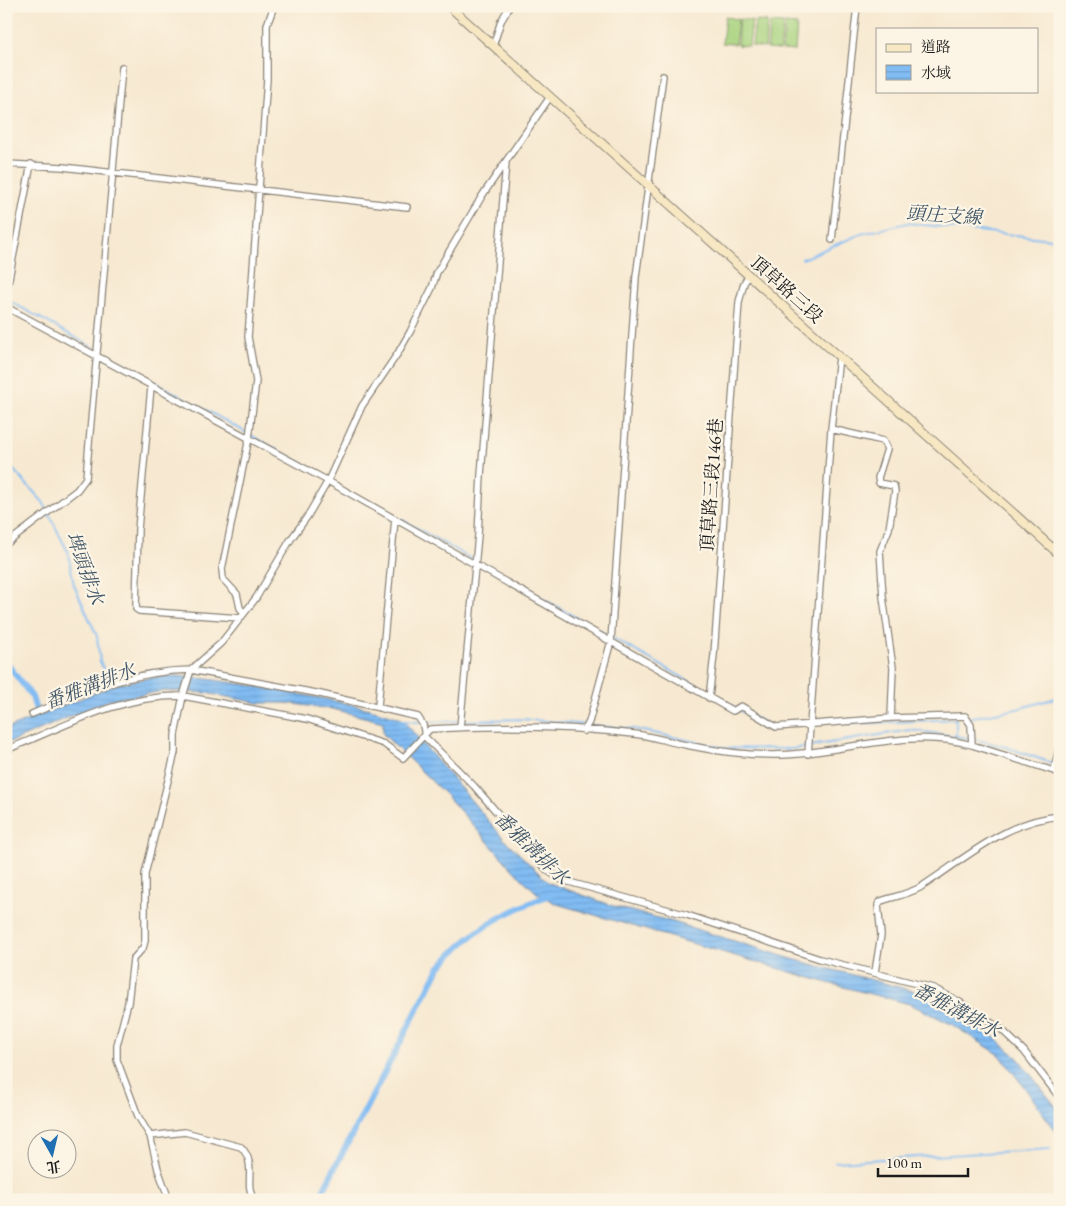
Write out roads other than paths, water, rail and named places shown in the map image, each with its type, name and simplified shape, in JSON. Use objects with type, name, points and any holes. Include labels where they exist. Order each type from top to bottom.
[{"type":"street","points":[[242,615],[237,594],[223,579],[222,569],[249,438],[256,381],[248,337],[267,79],[267,25],[274,6]]},
{"type":"street","name":"頂草路三段","points":[[449,6],[1060,555]]},
{"type":"street","points":[[493,46],[501,21],[510,6]]},
{"type":"street","points":[[832,240],[857,6]]},
{"type":"street","points":[[6,544],[77,490],[86,478],[122,67]]},
{"type":"street","points":[[586,727],[610,641],[633,305],[663,76]]},
{"type":"street","points":[[169,1200],[158,1169],[150,1136],[138,1116],[117,1060],[117,1045],[128,1004],[133,958],[143,948],[145,941],[145,874],[175,752],[175,735],[183,696],[191,670],[221,643],[242,615],[307,517],[328,481],[362,406],[398,353],[432,288],[437,272],[482,196],[550,97]]},
{"type":"street","points":[[461,723],[475,566],[494,298],[507,160]]},
{"type":"street","points":[[6,164],[31,164],[260,188],[407,207]]},
{"type":"street","points":[[6,294],[31,164]]},
{"type":"street","name":"頂草路三段146巷","points":[[709,698],[714,655],[739,302],[744,284],[749,276]]},
{"type":"street","points":[[6,307],[328,481],[732,711],[740,706],[776,727],[891,718],[965,716],[971,725],[972,745]]},
{"type":"street","points":[[808,754],[831,429],[839,357]]},
{"type":"street","points":[[151,387],[138,529],[136,609],[139,611],[242,615]]},
{"type":"street","points":[[831,429],[883,441],[887,448],[878,478],[879,483],[894,486],[895,491],[889,529],[880,551],[883,596],[893,668],[891,718]]},
{"type":"street","points":[[378,706],[395,519]]},
{"type":"street","points":[[32,714],[108,682],[172,670],[191,670],[378,706],[422,722],[425,737],[474,786],[548,872],[562,880],[687,915],[820,959],[933,988],[1001,1029],[1024,1051],[1060,1098]]},
{"type":"street","points":[[6,750],[108,707],[142,698],[183,696],[307,719],[384,744],[403,758],[425,737],[430,729],[461,723],[538,727],[586,727],[635,734],[736,754],[808,754],[905,738],[928,737],[972,745],[1056,768],[1060,743]]},
{"type":"street","points":[[875,972],[881,935],[878,905],[881,901],[920,887],[994,836],[1048,817],[1060,816]]},
{"type":"street","points":[[150,1136],[185,1132],[241,1147],[251,1162],[250,1194],[254,1200]]},
{"type":"water","points":[[165,675],[230,682],[294,693],[362,707],[402,719],[504,839],[549,883],[619,908],[670,921],[792,959],[914,991],[944,1003],[989,1033],[1017,1057],[1060,1112],[1060,1138],[1000,1055],[951,1024],[910,1004],[828,983],[557,904],[537,893],[513,870],[446,795],[383,734],[383,722],[333,709],[286,703],[259,703],[206,693],[164,691],[109,700],[6,744],[6,729],[117,684]]},
{"type":"waterway","name":"頭庄支線","points":[[802,259],[861,234],[907,223],[1060,240]]},
{"type":"waterway","points":[[6,299],[319,473]]},
{"type":"waterway","name":"埤頭排水","points":[[6,462],[43,502],[47,510]]},
{"type":"waterway","name":"埤頭排水","points":[[49,514],[68,552],[74,585],[97,636],[100,661],[112,688]]},
{"type":"waterway","points":[[401,519],[473,560]]},
{"type":"waterway","points":[[478,562],[735,707]]},
{"type":"waterway","points":[[6,662],[32,697],[39,720]]},
{"type":"waterway","points":[[968,718],[1017,709],[1060,697]]},
{"type":"waterway","points":[[739,710],[774,728]]},
{"type":"waterway","points":[[424,722],[522,719],[634,729],[725,748],[791,749],[806,747]]},
{"type":"waterway","points":[[851,724],[956,719],[956,735]]},
{"type":"waterway","points":[[401,721],[419,722]]},
{"type":"waterway","points":[[811,746],[910,730],[969,738]]},
{"type":"waterway","points":[[974,739],[1006,747],[1060,766]]},
{"type":"waterway","name":"番雅溝排水","points":[[318,1200],[439,968],[464,942],[490,923],[552,894]]},
{"type":"waterway","points":[[835,1162],[1050,1149]]},
{"type":"waterway","points":[[320,1195],[323,1200]]}]
